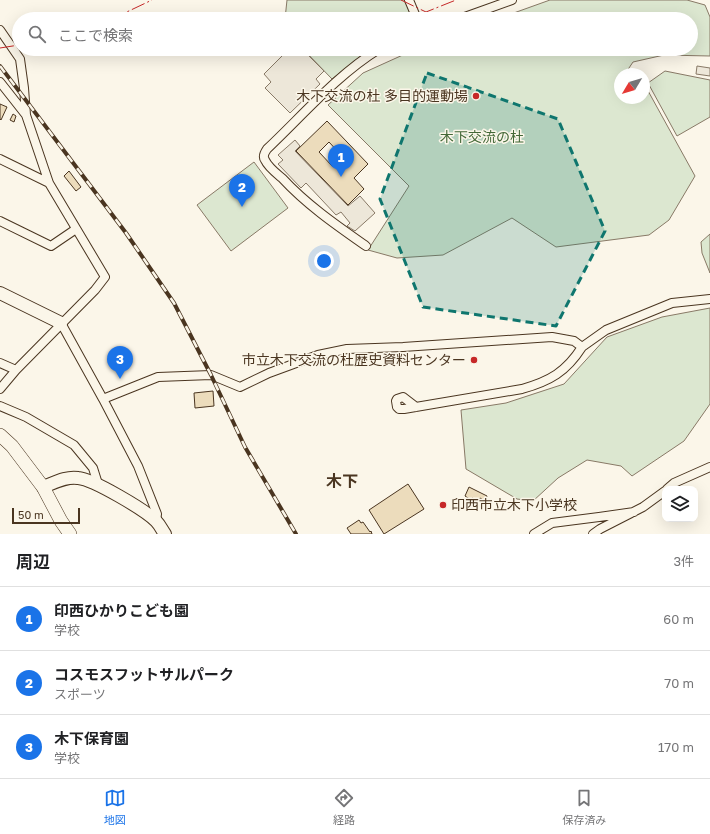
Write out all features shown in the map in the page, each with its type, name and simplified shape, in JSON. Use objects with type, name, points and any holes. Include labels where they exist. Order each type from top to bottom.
[{"type":"main road","points":[[0,435],[12,446],[43,487],[61,521],[70,534]]},
{"type":"street","points":[[409,0],[413,12]]},
{"type":"street","points":[[479,12],[512,0]]},
{"type":"street","points":[[0,30],[12,47]]},
{"type":"street","points":[[0,389],[16,370],[95,290],[105,277],[49,184],[26,115],[24,88],[20,59],[18,56]]},
{"type":"street","points":[[366,246],[330,222],[305,202],[264,160],[264,154],[267,149],[345,74],[368,56]]},
{"type":"street","points":[[0,82],[26,115]]},
{"type":"street","points":[[0,159],[49,184]]},
{"type":"street","points":[[0,222],[51,246],[76,229]]},
{"type":"street","points":[[0,293],[61,324],[138,466],[157,514],[156,522]]},
{"type":"street","points":[[416,407],[522,390],[540,384],[557,375],[573,362],[582,347],[606,330],[672,303],[710,299]]},
{"type":"street","points":[[103,399],[158,377],[211,375],[240,387],[269,373],[318,355],[347,349],[403,347],[552,337],[574,341],[582,347]]},
{"type":"street","points":[[0,363],[16,370]]},
{"type":"street","points":[[0,406],[26,417],[74,445],[93,468],[98,484]]},
{"type":"street","points":[[671,486],[674,483],[710,467]]},
{"type":"street","points":[[43,487],[66,478],[79,478],[98,484],[140,510],[156,522],[165,534]]},
{"type":"street","points":[[593,534],[643,507],[662,493]]},
{"type":"street","points":[[534,534],[552,523],[599,518],[634,512]]},
{"type":"highlighted area","points":[[427,73],[558,119],[605,231],[556,326],[423,307],[380,199]]},
{"type":"green space","points":[[287,0],[407,0],[410,12],[286,12]]},
{"type":"green space","name":"木下交流の杜","points":[[550,0],[687,0],[705,5],[710,17],[710,56],[698,56],[698,12],[517,12]]},
{"type":"green space","points":[[310,56],[361,56],[332,79]]},
{"type":"green space","name":"木下交流の杜","points":[[401,56],[660,56],[633,62],[629,68],[614,68],[614,104],[650,104],[650,94],[695,176],[669,220],[649,235],[556,247],[512,218],[443,255],[397,258],[368,250],[409,186],[328,105],[363,73]]},
{"type":"green space","points":[[665,71],[710,80],[710,117],[677,136],[650,87],[650,82]]},
{"type":"green space","points":[[254,162],[288,208],[231,251],[197,205]]},
{"type":"green space","points":[[710,234],[710,273],[702,253],[701,242]]},
{"type":"green space","points":[[710,308],[710,404],[684,441],[632,476],[621,466],[587,460],[558,478],[533,501],[517,499],[466,469],[461,410],[506,403],[564,384],[607,337],[662,317]]},
{"type":"shaded area","points":[[282,56],[309,56],[324,71],[316,79],[320,84],[290,113],[265,88],[271,82],[264,74]]},
{"type":"shaded area","points":[[697,66],[710,68],[710,76],[696,74]]},
{"type":"shaded area","points":[[295,140],[300,146],[295,151],[348,206],[360,196],[375,213],[355,231],[347,226],[350,223],[341,212],[336,215],[306,183],[301,188],[278,164],[283,160],[278,155]]},
{"type":"building","points":[[0,104],[7,107],[1,120],[0,119]]},
{"type":"building","points":[[13,114],[16,116],[14,122],[10,120]]},
{"type":"building","points":[[327,121],[368,164],[354,178],[364,189],[348,205],[296,151]],"holes":[[[329,142],[340,154],[335,160],[338,163],[333,167],[319,152]]]},
{"type":"building","points":[[69,171],[81,187],[76,191],[64,176]]},
{"type":"building","points":[[213,391],[214,406],[195,408],[194,393]]},
{"type":"building","points":[[408,484],[424,509],[384,534],[369,510]]},
{"type":"building","points":[[469,487],[487,496],[485,501],[480,498],[479,501],[472,498],[471,500],[465,496]]},
{"type":"building","points":[[359,520],[361,523],[363,522],[372,534],[351,534],[347,528]]},
{"type":"railway","points":[[0,66],[126,233],[174,303],[211,375],[245,447],[296,534]]},
{"type":"power","points":[[127,12],[152,0]]},
{"type":"power","points":[[401,0],[426,12],[456,0]]},
{"type":"power","points":[[0,48],[12,46]]},
{"type":"place","name":"木下交流の杜 多目的運動場","points":[[476,96]]},
{"type":"place","name":"印西ひかりこども園","points":[[341,177]]},
{"type":"place","name":"コスモスフットサルパーク","points":[[242,207]]},
{"type":"place","name":"市立木下交流の杜歴史資料センター","points":[[474,360]]},
{"type":"place","name":"木下保育園","points":[[120,379]]},
{"type":"place","name":"印西市立木下小学校","points":[[443,505]]},
{"type":"district","name":"木下","points":[[342,481]]}]
